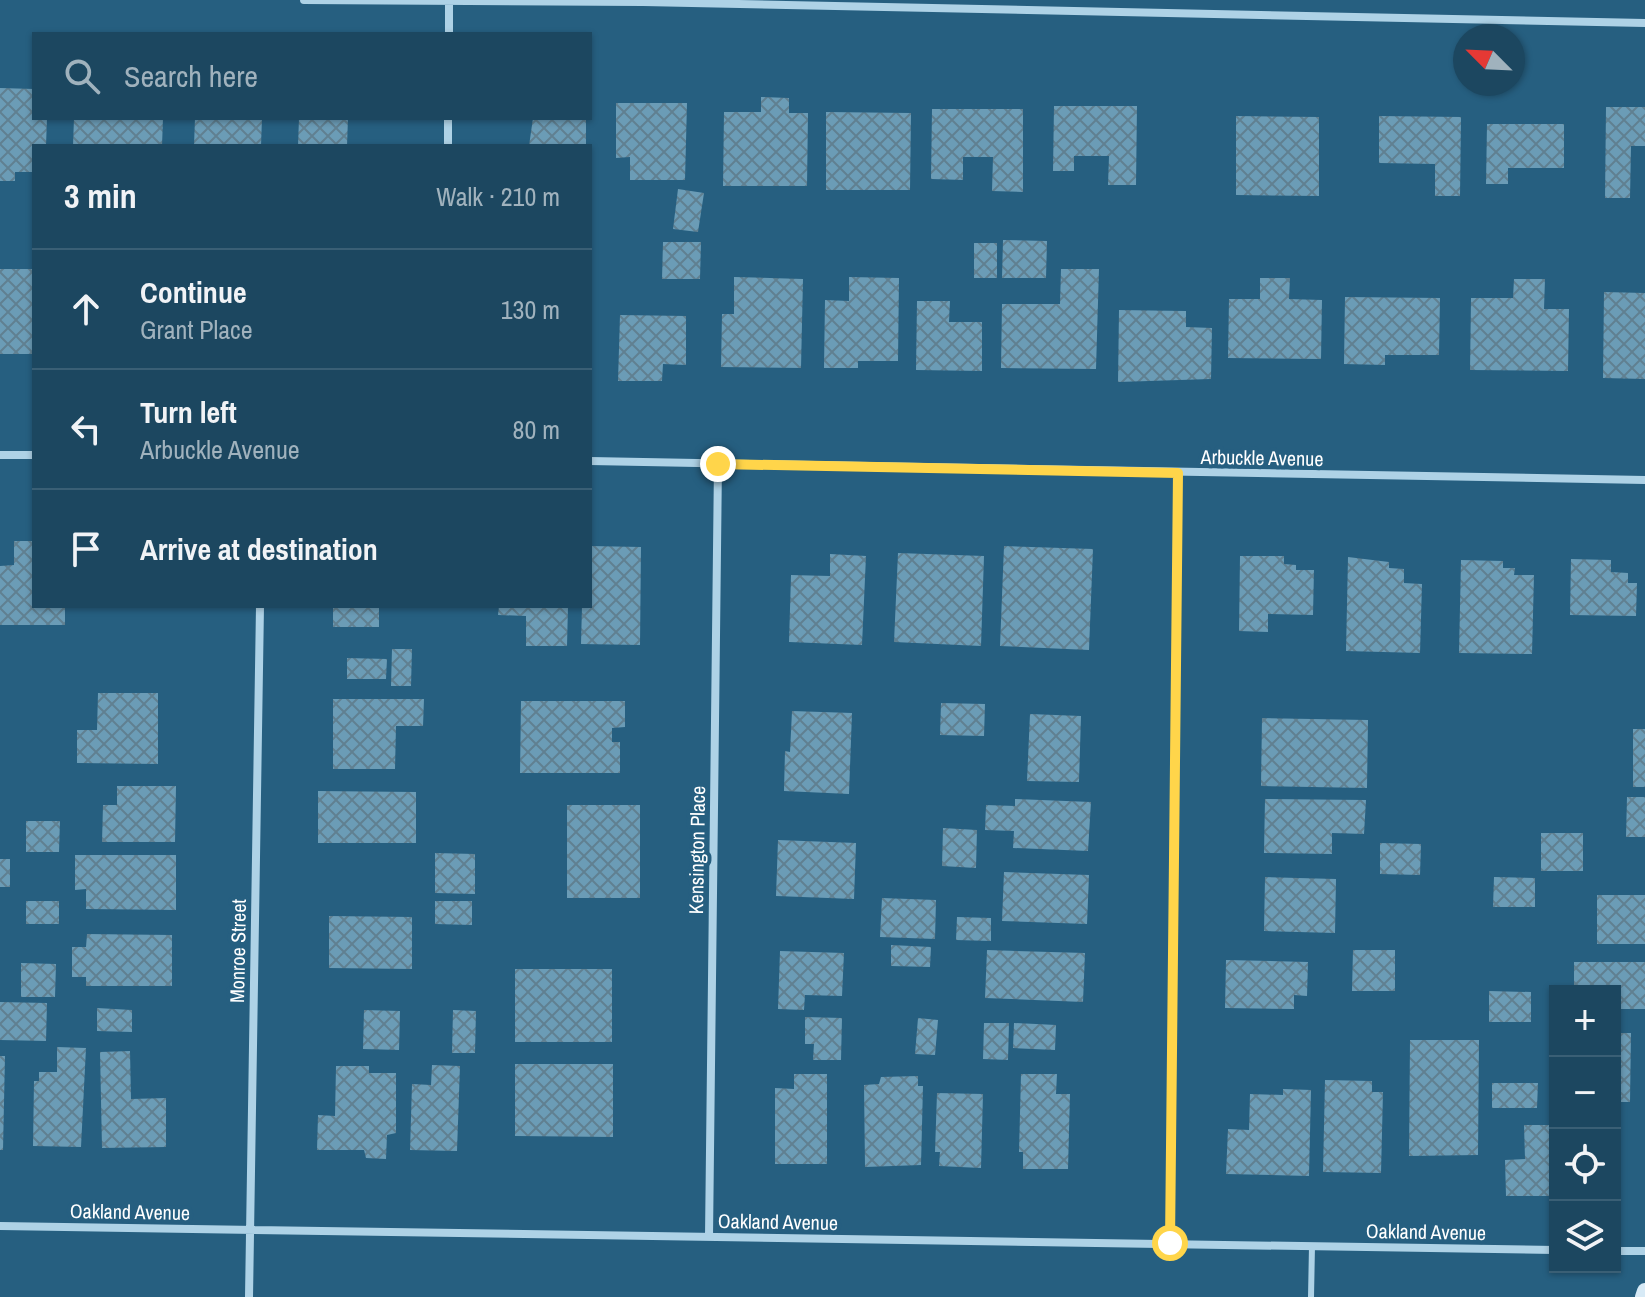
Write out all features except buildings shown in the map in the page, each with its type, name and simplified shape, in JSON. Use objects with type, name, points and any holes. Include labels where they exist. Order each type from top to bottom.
[{"type":"main road","points":[[1643,1297],[1645,1291]]},
{"type":"street","points":[[304,0],[643,2],[1645,23]]},
{"type":"street","points":[[449,1],[449,32]]},
{"type":"street","points":[[448,120],[448,144]]},
{"type":"street","points":[[0,455],[32,455]]},
{"type":"street","name":"Arbuckle Avenue","points":[[592,461],[1645,480]]},
{"type":"street","name":"Kensington Place","points":[[709,1237],[718,464]]},
{"type":"street","points":[[1170,1243],[1178,473]]},
{"type":"street","name":"Monroe Street","points":[[249,1297],[260,608]]},
{"type":"street","name":"Oakland Avenue","points":[[0,1226],[1549,1250]]},
{"type":"street","points":[[1621,1251],[1645,1251]]},
{"type":"lane","points":[[1311,1297],[1312,1246]]},
{"type":"route","points":[[718,464],[1178,473],[1170,1243]]}]
